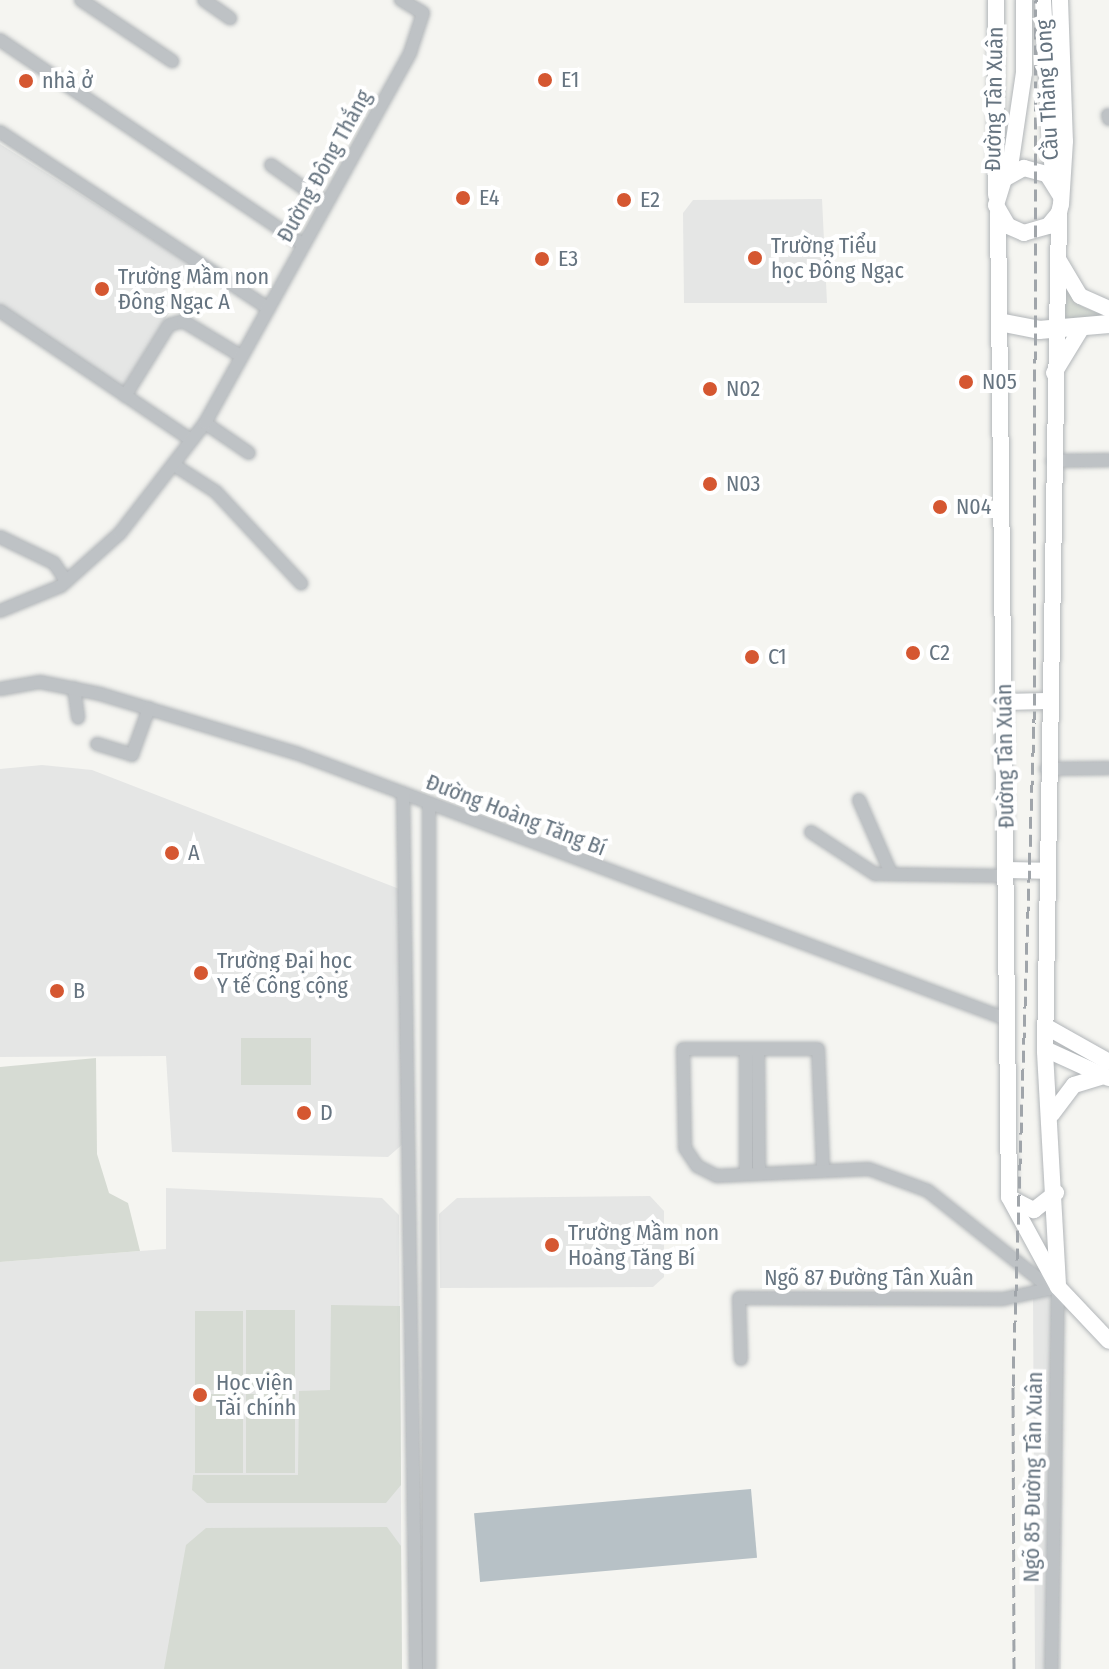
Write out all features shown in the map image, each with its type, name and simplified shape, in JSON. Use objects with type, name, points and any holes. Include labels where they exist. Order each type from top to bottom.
[{"type":"highway","points":[[1004,323],[1052,331],[1109,324]]},
{"type":"main road","name":"Đường Tân Xuân","points":[[996,0],[997,205],[1004,323],[1009,1197],[1052,1286],[1109,1341]]},
{"type":"main road","name":"Cầu Thăng Long","points":[[1009,174],[1024,73],[1024,0]]},
{"type":"main road","name":"Cầu Thăng Long","points":[[1043,0],[1053,179]]},
{"type":"main road","name":"Đường Tân Xuân","points":[[1052,1286],[1056,1193],[1045,1049],[1046,701],[1052,331],[1060,204],[1060,0]]},
{"type":"main road","points":[[1032,168],[1053,179],[1060,204],[1048,226],[1024,233],[997,205],[1009,174],[1032,168]]},
{"type":"main road","points":[[1058,259],[1080,296],[1109,309]]},
{"type":"main road","points":[[1052,378],[1081,329]]},
{"type":"main road","points":[[1004,702],[1046,701]]},
{"type":"main road","points":[[1006,873],[1045,871]]},
{"type":"main road","points":[[1045,1026],[1107,1072]]},
{"type":"main road","points":[[1045,1049],[1107,1072]]},
{"type":"main road","points":[[1052,1114],[1074,1085],[1107,1072]]},
{"type":"main road","points":[[1009,1197],[1034,1210],[1056,1193]]},
{"type":"street","points":[[81,0],[172,61]]},
{"type":"street","points":[[204,0],[230,18]]},
{"type":"street","name":"Đường Đông Thắng","points":[[0,611],[66,581],[138,515],[205,423],[410,53],[423,13],[401,0]]},
{"type":"street","points":[[0,40],[303,244]]},
{"type":"street","points":[[0,132],[268,308]]},
{"type":"street","points":[[271,165],[326,204]]},
{"type":"street","points":[[0,311],[191,440]]},
{"type":"street","points":[[125,396],[169,325],[183,321],[241,356]]},
{"type":"street","points":[[205,423],[249,453]]},
{"type":"street","points":[[1052,461],[1109,460]]},
{"type":"street","points":[[174,465],[216,492],[301,583]]},
{"type":"street","points":[[0,537],[54,563],[66,581]]},
{"type":"street","name":"Đường Hoàng Tăng Bí","points":[[0,689],[40,682],[149,708],[403,793],[1009,1020]]},
{"type":"street","points":[[74,688],[78,718]]},
{"type":"street","points":[[97,744],[132,755],[149,708]]},
{"type":"street","points":[[1046,769],[1109,768]]},
{"type":"street","points":[[403,793],[416,1669]]},
{"type":"street","points":[[859,800],[890,871]]},
{"type":"street","points":[[429,803],[429,1669]]},
{"type":"street","points":[[811,832],[869,872],[1006,873]]},
{"type":"street","points":[[823,1168],[818,1049],[683,1049],[685,1148],[697,1166],[717,1176],[823,1168],[869,1169],[928,1191],[1052,1286]]},
{"type":"street","points":[[752,1050],[752,1174]]},
{"type":"street","name":"Ngõ 87 Đường Tân Xuân","points":[[741,1359],[739,1298],[1003,1299],[1052,1286]]},
{"type":"street","name":"Ngõ 85 Đường Tân Xuân","points":[[1051,1669],[1052,1286]]},
{"type":"shaded area","name":"Trường Mầm non Đông Ngạc A","points":[[0,144],[197,268],[123,387],[0,305]]},
{"type":"shaded area","name":"Trường Tiểu học Đông Ngạc","points":[[822,199],[827,303],[684,303],[683,213],[693,200]]},
{"type":"shaded area","points":[[1062,279],[1081,306],[1106,317],[1065,325]]},
{"type":"shaded area","name":"Trường Đại học Y tế Công cộng","points":[[42,765],[92,770],[402,890],[404,1143],[388,1157],[172,1152],[166,1056],[0,1057],[0,769]]},
{"type":"shaded area","points":[[241,1038],[311,1038],[311,1085],[241,1085]]},
{"type":"shaded area","points":[[96,1058],[97,1154],[109,1193],[128,1203],[140,1251],[0,1262],[0,1067]]},
{"type":"shaded area","name":"Học viện Tài chính","points":[[166,1188],[382,1198],[399,1215],[402,1669],[0,1669],[0,1262],[166,1249]]},
{"type":"shaded area","name":"Trường Mầm non Hoàng Tăng Bí","points":[[650,1196],[664,1211],[664,1277],[653,1287],[440,1288],[439,1214],[457,1198]]},
{"type":"shaded area","points":[[1046,1285],[1064,1304],[1061,1669],[1035,1669],[1033,1293]]},
{"type":"shaded area","points":[[331,1305],[400,1306],[401,1485],[386,1503],[207,1503],[192,1490],[193,1475],[298,1475],[299,1391],[330,1390]]},
{"type":"shaded area","points":[[246,1310],[295,1310],[295,1389],[246,1389]]},
{"type":"shaded area","points":[[195,1311],[243,1311],[243,1390],[195,1390]]},
{"type":"shaded area","points":[[195,1394],[243,1394],[243,1473],[195,1473]]},
{"type":"shaded area","points":[[246,1394],[295,1394],[295,1473],[246,1473]]},
{"type":"shaded area","points":[[751,1489],[757,1558],[480,1582],[474,1513]]},
{"type":"shaded area","points":[[387,1527],[401,1546],[402,1669],[164,1669],[186,1545],[206,1528]]},
{"type":"railway","points":[[1014,1669],[1013,1386],[1034,723],[1036,0]]},
{"type":"place","name":"E1","points":[[545,80]]},
{"type":"place","name":"nhà ở","points":[[26,81]]},
{"type":"place","name":"E4","points":[[463,198]]},
{"type":"place","name":"E2","points":[[624,200]]},
{"type":"place","name":"Trường Tiểu học Đông Ngạc","points":[[755,258]]},
{"type":"place","name":"E3","points":[[542,259]]},
{"type":"place","name":"Trường Mầm non Đông Ngạc A","points":[[102,289]]},
{"type":"place","name":"N05","points":[[966,382]]},
{"type":"place","name":"N02","points":[[710,389]]},
{"type":"place","name":"N03","points":[[710,484]]},
{"type":"place","name":"N04","points":[[940,507]]},
{"type":"place","name":"C2","points":[[913,653]]},
{"type":"place","name":"C1","points":[[752,657]]},
{"type":"place","name":"A","points":[[172,853]]},
{"type":"place","name":"Trường Đại học Y tế Công cộng","points":[[201,973]]},
{"type":"place","name":"B","points":[[57,991]]},
{"type":"place","name":"D","points":[[304,1113]]},
{"type":"place","name":"Trường Mầm non Hoàng Tăng Bí","points":[[552,1245]]},
{"type":"place","name":"Học viện Tài chính","points":[[200,1395]]}]
